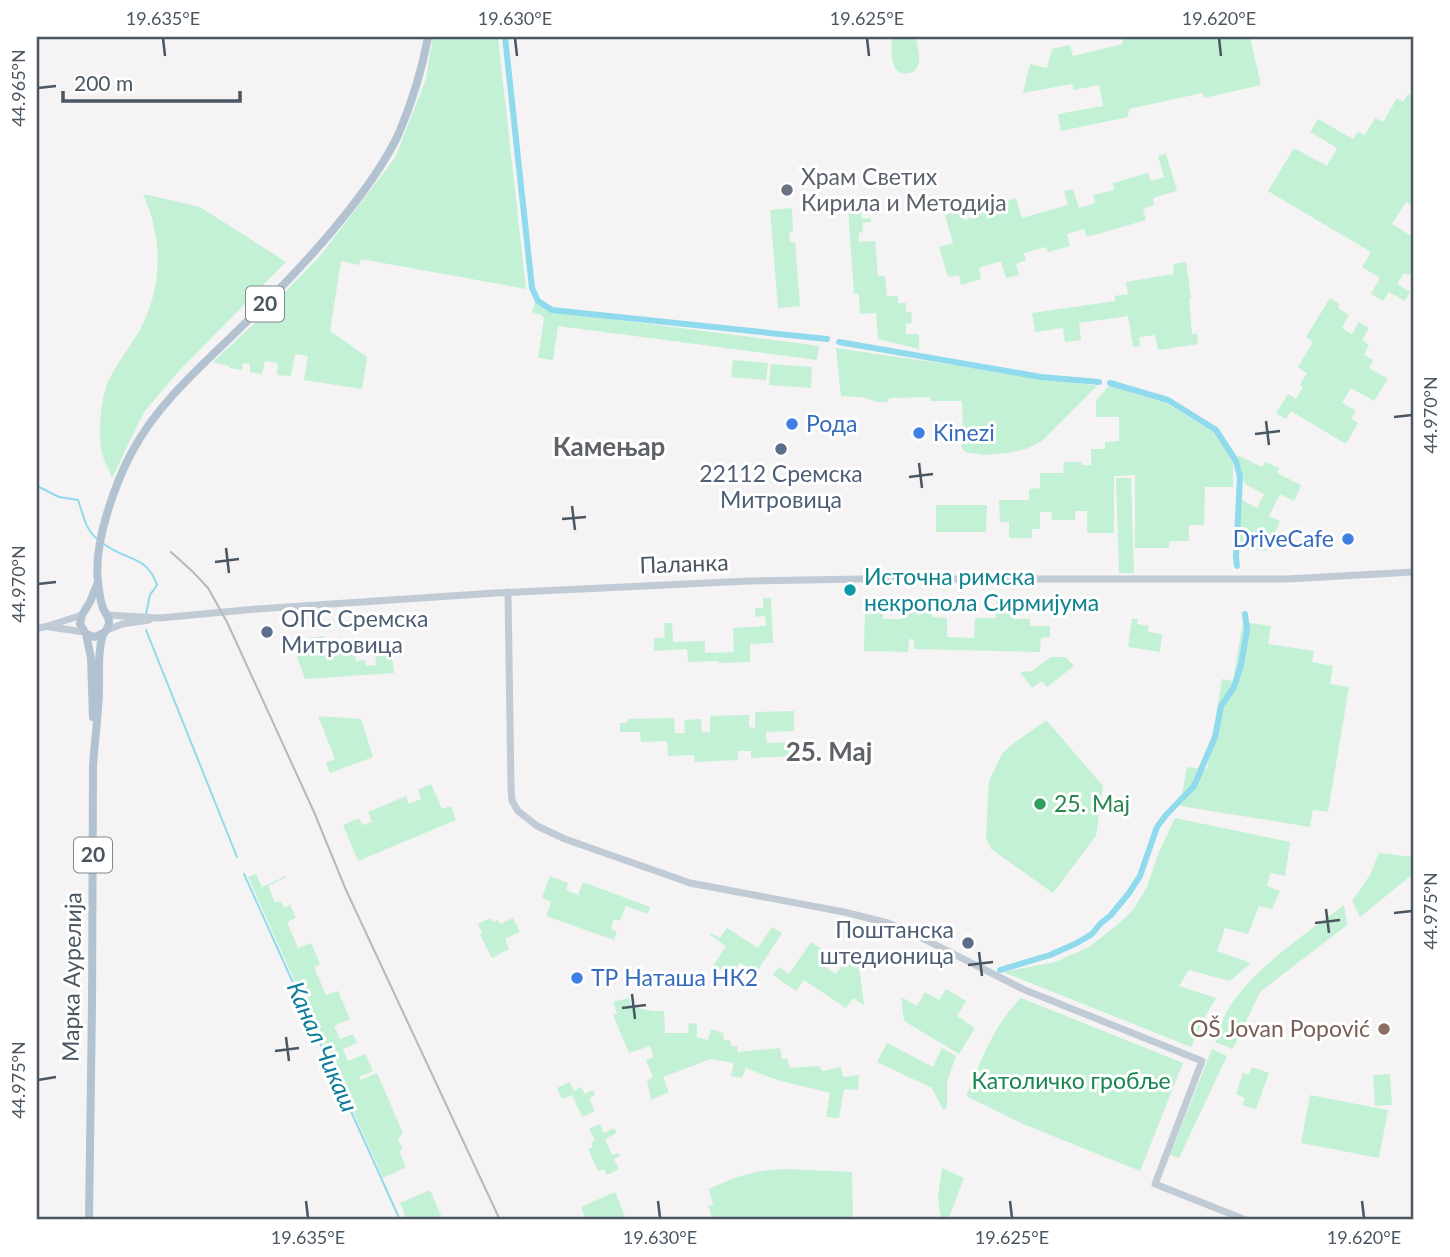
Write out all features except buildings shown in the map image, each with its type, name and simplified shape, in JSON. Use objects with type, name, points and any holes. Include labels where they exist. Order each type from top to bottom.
[{"type":"main road","name":"20","points":[[105,632],[109,622],[98,582],[100,547],[108,509],[133,450],[157,413],[186,380],[304,264],[367,187],[388,154],[405,117],[421,71],[428,37]]},
{"type":"main road","name":"Паланка","points":[[105,632],[122,624],[160,618],[508,592],[748,581],[1287,579],[1413,572]]},
{"type":"main road","name":"20","points":[[85,633],[80,624],[98,582]]},
{"type":"main road","points":[[508,592],[511,786],[514,806],[527,820],[585,847],[690,883],[888,923],[1025,990],[1202,1061],[1155,1184],[1246,1220]]},
{"type":"main road","points":[[41,627],[84,614],[94,608],[105,613]]},
{"type":"main road","name":"Паланка","points":[[105,613],[160,618]]},
{"type":"main road","points":[[41,627],[85,633],[95,637],[105,632]]},
{"type":"main road","name":"Марка Аурелија","points":[[94,734],[99,706],[100,649],[105,632]]},
{"type":"main road","name":"Марка Аурелија","points":[[85,633],[91,658],[94,734],[89,1220]]},
{"type":"green space","points":[[433,37],[498,37],[526,289],[361,259],[359,265],[341,261],[330,331],[367,357],[362,389],[304,380],[308,356],[295,354],[291,376],[277,375],[278,363],[265,361],[262,374],[250,372],[250,364],[243,363],[242,370],[213,362],[320,256],[395,158],[426,79]]},
{"type":"green space","points":[[891,37],[916,37],[919,63],[913,72],[902,73],[894,66]]},
{"type":"green space","points":[[1122,37],[1250,37],[1261,85],[1204,98],[1202,93],[1129,109],[1128,117],[1061,131],[1058,114],[1103,106],[1099,85],[1074,90],[1072,84],[1023,93],[1030,64],[1047,68],[1052,49],[1070,45],[1073,56],[1123,44]]},
{"type":"green space","points":[[1408,94],[1413,97],[1413,206],[1406,202],[1392,224],[1413,237],[1413,268],[1409,275],[1404,273],[1397,284],[1410,292],[1405,301],[1389,292],[1383,301],[1371,294],[1380,278],[1362,267],[1371,252],[1268,191],[1294,148],[1327,166],[1337,148],[1310,132],[1318,119],[1353,139],[1358,132],[1365,135],[1375,118],[1383,122],[1397,98],[1403,102]]},
{"type":"green space","points":[[1166,154],[1177,191],[1153,198],[1154,205],[1143,209],[1146,220],[1087,237],[1084,229],[1067,234],[1070,246],[1048,252],[1046,247],[1024,253],[1026,260],[1016,264],[1019,275],[1006,278],[1001,261],[979,268],[981,279],[961,285],[959,275],[948,277],[939,247],[953,243],[945,215],[961,210],[964,220],[974,217],[970,203],[980,200],[983,207],[1016,198],[1022,218],[1068,205],[1064,191],[1073,189],[1079,208],[1095,203],[1093,195],[1114,190],[1113,183],[1148,173],[1151,181],[1164,177],[1158,156]]},
{"type":"green space","points":[[143,194],[200,207],[286,262],[178,372],[144,412],[112,478],[100,441],[103,398],[111,376],[143,324],[150,308],[157,276],[157,242]]},
{"type":"green space","points":[[792,208],[793,232],[789,233],[790,242],[795,242],[800,306],[778,308],[770,210]]},
{"type":"green space","points":[[861,208],[862,219],[871,218],[871,222],[862,223],[863,232],[859,233],[859,242],[875,241],[878,276],[885,276],[887,296],[898,296],[898,303],[906,303],[906,312],[911,312],[912,323],[906,324],[906,334],[919,334],[919,349],[878,339],[876,313],[860,314],[859,294],[854,294],[848,209]]},
{"type":"green space","points":[[1186,262],[1192,334],[1197,334],[1198,344],[1158,350],[1155,335],[1139,337],[1140,346],[1133,347],[1128,316],[1079,323],[1081,340],[1065,342],[1063,328],[1035,332],[1032,313],[1115,301],[1115,296],[1128,294],[1126,282],[1174,274],[1173,264]]},
{"type":"green space","points":[[1330,298],[1339,304],[1338,308],[1349,315],[1342,328],[1352,334],[1359,322],[1369,328],[1362,340],[1369,345],[1364,355],[1373,360],[1369,368],[1388,379],[1374,401],[1351,388],[1342,403],[1356,411],[1351,419],[1358,423],[1346,444],[1291,411],[1286,419],[1276,413],[1288,394],[1296,399],[1303,387],[1300,385],[1307,373],[1298,367],[1313,342],[1306,337]]},
{"type":"green space","points":[[535,302],[549,311],[819,346],[817,360],[558,326],[553,360],[538,358],[544,318],[532,312]]},
{"type":"green space","points":[[836,348],[1097,386],[1042,441],[1026,449],[985,455],[965,452],[962,448],[962,401],[930,401],[930,397],[889,398],[888,402],[878,402],[861,397],[841,396]]},
{"type":"green space","points":[[733,360],[768,363],[766,380],[731,377]]},
{"type":"green space","points":[[771,364],[812,367],[811,388],[769,385]]},
{"type":"green space","points":[[1109,386],[1166,403],[1215,433],[1233,462],[1233,487],[1205,487],[1204,525],[1189,525],[1189,541],[1170,541],[1169,548],[1135,548],[1135,475],[1114,476],[1114,533],[1087,533],[1087,511],[1075,511],[1075,520],[1052,520],[1051,512],[1040,512],[1040,529],[1032,529],[1032,538],[1009,538],[1009,522],[1000,522],[999,500],[1029,500],[1029,489],[1040,488],[1040,473],[1063,473],[1064,462],[1091,465],[1091,449],[1105,449],[1105,442],[1119,441],[1119,417],[1096,417],[1096,400]]},
{"type":"green space","points":[[1237,455],[1262,467],[1265,462],[1279,468],[1277,473],[1301,485],[1294,501],[1280,494],[1269,516],[1280,521],[1266,551],[1237,548],[1242,500],[1257,508],[1264,494],[1245,484]]},
{"type":"green space","points":[[1116,478],[1131,478],[1134,573],[1119,573]]},
{"type":"green space","points":[[936,505],[987,505],[986,532],[936,532]]},
{"type":"green space","points":[[996,597],[1013,598],[1013,619],[1030,619],[1030,626],[1050,626],[1050,637],[1041,638],[1040,652],[914,649],[914,640],[909,639],[908,652],[864,651],[865,607],[883,607],[883,619],[901,619],[901,610],[931,611],[932,617],[947,618],[947,637],[974,638],[975,618],[996,618]]},
{"type":"green space","points":[[763,598],[771,598],[773,643],[750,644],[750,662],[688,662],[687,649],[654,651],[654,638],[665,638],[664,623],[672,623],[673,642],[705,641],[705,653],[734,652],[733,628],[766,626],[765,616],[755,617],[755,608],[763,608]]},
{"type":"green space","points":[[1132,619],[1138,619],[1137,624],[1149,626],[1148,632],[1162,634],[1160,652],[1128,647]]},
{"type":"green space","points":[[1243,622],[1271,626],[1268,644],[1314,651],[1312,662],[1333,666],[1330,684],[1349,687],[1328,812],[1313,810],[1310,827],[1180,806],[1187,767],[1207,769],[1222,679],[1233,681]]},
{"type":"green space","points":[[324,636],[326,649],[354,646],[356,661],[365,660],[366,666],[376,665],[375,650],[391,648],[394,673],[305,679],[291,640],[299,639],[301,646],[311,645],[310,638]]},
{"type":"green space","points":[[1051,657],[1066,657],[1074,666],[1047,687],[1042,681],[1032,688],[1020,672],[1032,671]]},
{"type":"green space","points":[[794,711],[794,731],[766,732],[767,743],[796,742],[796,756],[751,758],[751,751],[738,751],[738,760],[695,762],[694,755],[668,756],[667,741],[641,742],[640,732],[620,732],[620,723],[627,723],[628,719],[674,718],[675,733],[685,733],[684,720],[701,719],[702,732],[710,732],[710,716],[749,715],[749,727],[755,728],[755,712]]},
{"type":"green space","points":[[318,716],[361,719],[373,757],[330,773],[326,763],[335,759]]},
{"type":"green space","points":[[1045,721],[1103,786],[1096,836],[1053,893],[991,849],[986,838],[989,781],[1002,754]]},
{"type":"green space","points":[[431,784],[442,809],[451,806],[456,820],[358,861],[343,825],[359,818],[362,825],[372,822],[368,812],[406,796],[409,804],[421,799],[418,790]]},
{"type":"green space","points":[[1175,818],[1290,842],[1285,876],[1270,873],[1267,886],[1280,891],[1272,909],[1259,906],[1248,934],[1225,928],[1217,951],[1251,963],[1230,981],[1189,970],[1179,986],[1216,998],[1191,1047],[1003,972],[1055,962],[1089,947],[1116,926],[1133,910],[1147,887]]},
{"type":"green space","points":[[1379,853],[1413,857],[1413,874],[1360,917],[1352,901],[1370,875]]},
{"type":"green space","points":[[256,874],[262,887],[287,877],[268,886],[275,903],[281,901],[284,908],[290,905],[296,918],[287,922],[298,948],[311,943],[320,964],[314,967],[326,995],[338,991],[350,1019],[334,1026],[340,1039],[353,1034],[357,1043],[343,1049],[348,1061],[365,1054],[373,1071],[359,1077],[360,1080],[377,1073],[403,1133],[398,1139],[403,1149],[399,1151],[406,1167],[383,1178],[248,877]]},
{"type":"green space","points":[[550,876],[568,883],[566,890],[578,895],[583,882],[650,907],[648,914],[626,906],[620,921],[614,919],[611,929],[617,932],[614,940],[546,916],[551,902],[542,898]]},
{"type":"green space","points":[[1344,905],[1347,925],[1260,992],[1233,1049],[1215,1042],[1228,1010],[1254,977],[1283,951]]},
{"type":"green space","points":[[490,918],[493,922],[498,920],[500,924],[513,918],[520,932],[505,939],[509,949],[492,958],[480,935],[482,933],[478,924]]},
{"type":"green space","points":[[772,927],[782,933],[756,973],[740,963],[731,976],[714,965],[726,946],[710,935],[711,933],[720,938],[727,928],[758,948]]},
{"type":"green space","points":[[811,942],[833,956],[826,967],[836,974],[850,953],[858,959],[864,1005],[853,998],[846,1008],[804,980],[796,991],[773,975],[779,967],[789,974]]},
{"type":"green space","points":[[946,989],[966,1001],[957,1016],[975,1028],[959,1054],[904,1021],[901,997],[917,1006],[925,992],[939,1000]]},
{"type":"green space","points":[[629,998],[632,1007],[664,1011],[665,1033],[688,1033],[689,1023],[697,1024],[697,1037],[708,1040],[711,1029],[723,1033],[724,1040],[730,1040],[731,1046],[737,1046],[738,1052],[780,1048],[782,1059],[787,1058],[790,1068],[819,1066],[822,1071],[841,1067],[843,1077],[859,1075],[858,1090],[844,1089],[839,1118],[826,1117],[830,1093],[777,1080],[746,1068],[742,1078],[731,1076],[734,1063],[711,1059],[663,1077],[669,1092],[651,1100],[647,1081],[653,1077],[646,1060],[654,1057],[650,1046],[629,1053],[613,1015],[617,1013],[613,1002]]},
{"type":"green space","name":"Католичко гробље","points":[[1021,998],[1183,1063],[1140,1171],[1023,1124],[966,1096],[996,1031]]},
{"type":"green space","points":[[887,1043],[933,1067],[942,1048],[956,1056],[947,1081],[947,1108],[943,1110],[932,1088],[877,1062]]},
{"type":"green space","points":[[1212,1049],[1227,1056],[1179,1158],[1170,1155]]},
{"type":"green space","points":[[1252,1067],[1269,1073],[1256,1109],[1242,1105],[1245,1098],[1236,1094],[1243,1073],[1249,1075]]},
{"type":"green space","points":[[1390,1074],[1392,1105],[1375,1106],[1373,1075]]},
{"type":"green space","points":[[569,1082],[574,1091],[581,1087],[585,1094],[593,1090],[595,1095],[589,1098],[595,1111],[582,1117],[572,1095],[562,1099],[557,1088]]},
{"type":"green space","points":[[1310,1095],[1388,1110],[1379,1158],[1301,1143]]},
{"type":"green space","points":[[600,1124],[604,1133],[614,1128],[617,1133],[605,1139],[612,1155],[618,1153],[620,1156],[614,1159],[619,1169],[607,1175],[604,1169],[598,1171],[588,1149],[593,1147],[591,1142],[595,1140],[589,1129]]},
{"type":"green space","points":[[942,1168],[964,1178],[948,1220],[941,1220],[938,1197]]},
{"type":"green space","points":[[785,1169],[852,1172],[853,1220],[713,1220],[708,1206],[713,1205],[709,1189],[746,1174]]},
{"type":"green space","points":[[430,1190],[443,1220],[407,1220],[400,1203]]},
{"type":"green space","points":[[615,1192],[625,1216],[614,1220],[586,1220],[581,1207]]},
{"type":"waterway","points":[[505,37],[532,288],[538,301],[552,310],[827,339]]},
{"type":"waterway","points":[[839,342],[1041,377],[1099,382]]},
{"type":"waterway","points":[[1110,383],[1168,400],[1216,430],[1236,461],[1240,477],[1237,566]]},
{"type":"waterway","name":"Канал Чикаш","points":[[37,486],[59,497],[78,500],[87,526],[97,539]]},
{"type":"waterway","name":"Канал Чикаш","points":[[104,544],[142,563],[153,575],[157,585],[150,595],[146,614]]},
{"type":"waterway","points":[[1000,970],[1050,955],[1077,943],[1092,934],[1129,893],[1140,876],[1157,827],[1194,786],[1215,737],[1221,706],[1234,687],[1241,665],[1247,630],[1245,614]]},
{"type":"waterway","name":"Канал Чикаш","points":[[146,630],[237,857]]},
{"type":"waterway","name":"Канал Чикаш","points":[[244,874],[400,1220]]},
{"type":"railway","points":[[171,552],[208,588],[227,622],[314,812],[346,890],[500,1220]]},
{"type":"place","name":"Храм Светих Кирила и Методија","points":[[787,190]]},
{"type":"place","name":"Рода","points":[[792,424]]},
{"type":"place","name":"Kinezi","points":[[919,433]]},
{"type":"place","name":"22112 Сремска Митровица","points":[[781,449]]},
{"type":"place","name":"DriveCafe","points":[[1348,539]]},
{"type":"place","name":"Источна римска некропола Сирмијума","points":[[850,590]]},
{"type":"place","name":"ОПС Сремска Митровица","points":[[267,632]]},
{"type":"place","name":"25. Maj","points":[[1040,804]]},
{"type":"place","name":"Поштанска штедионица","points":[[968,943]]},
{"type":"place","name":"ТР Наташа НК2","points":[[577,978]]},
{"type":"place","name":"OŠ Jovan Popović","points":[[1384,1029]]},
{"type":"district","name":"Камењар","points":[[609,447]]},
{"type":"district","name":"25. Мај","points":[[829,752]]}]
